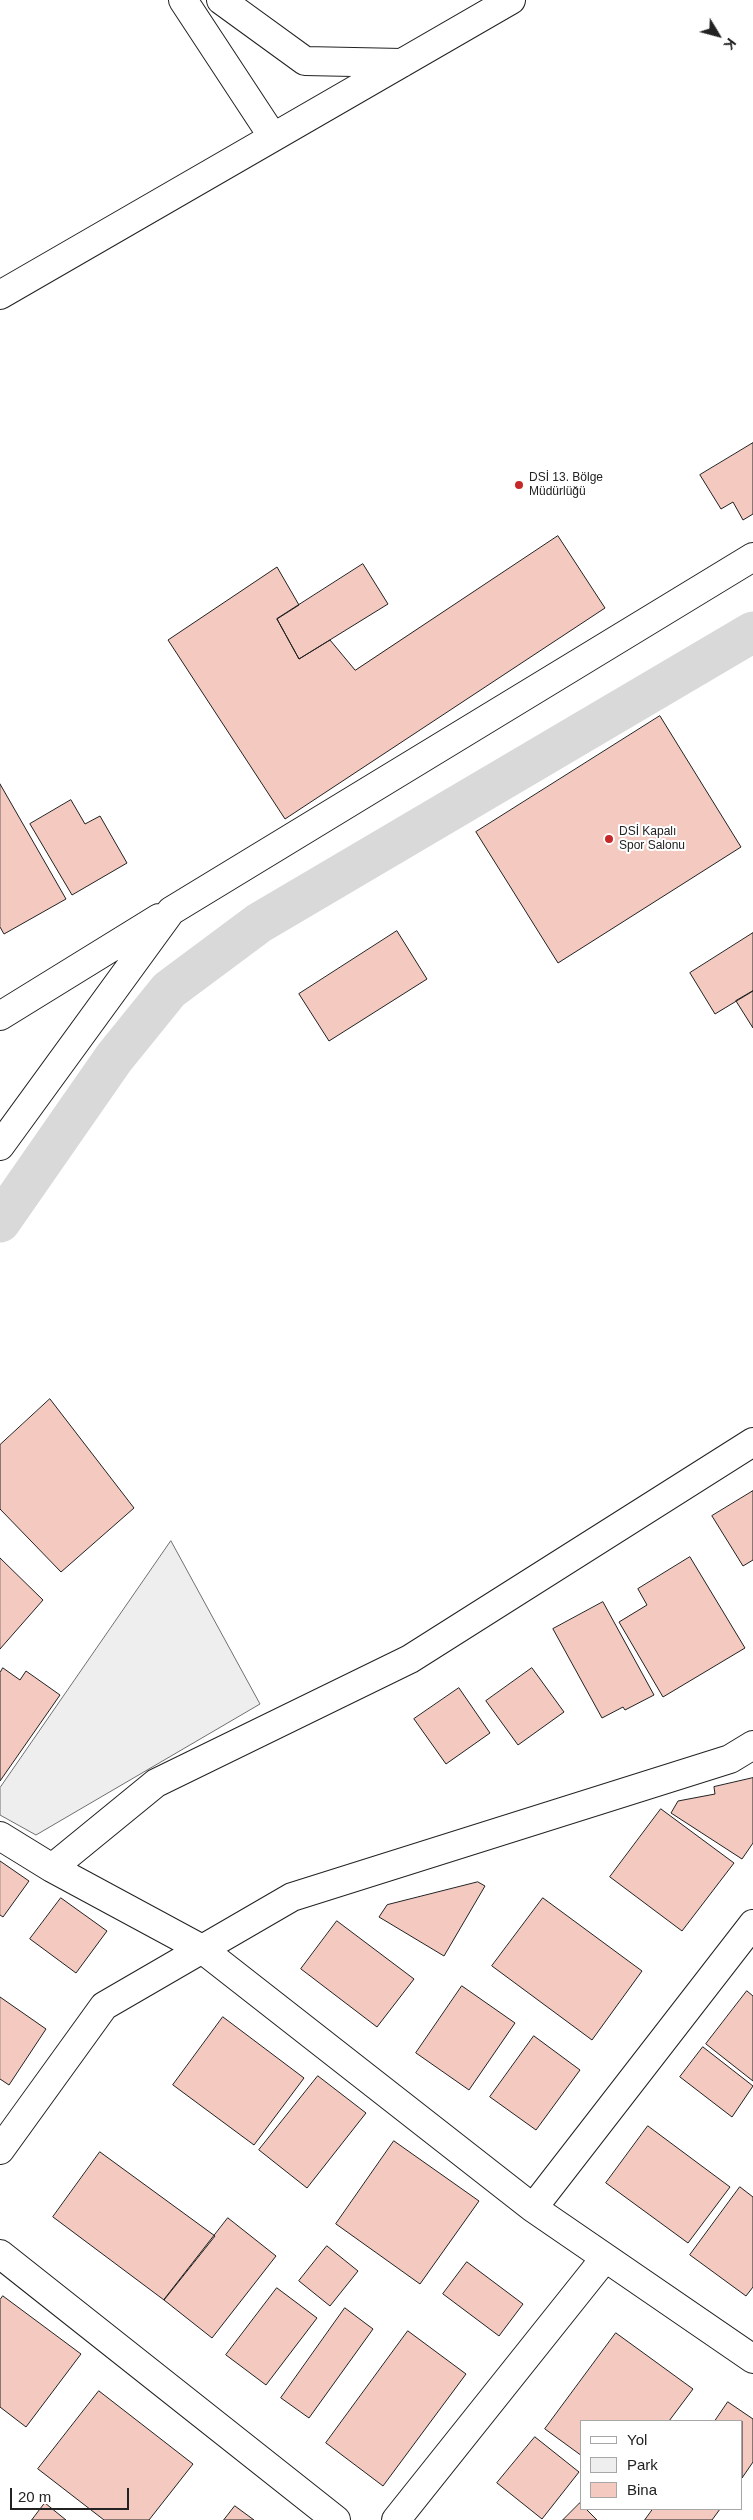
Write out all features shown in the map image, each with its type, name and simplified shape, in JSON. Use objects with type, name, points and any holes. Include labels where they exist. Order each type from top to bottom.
[{"type":"street","points":[[183,0],[273,138]]},
{"type":"street","points":[[221,0],[305,61],[402,63]]},
{"type":"street","points":[[0,295],[511,0]]},
{"type":"street","points":[[0,1016],[753,557]]},
{"type":"street","points":[[0,1146],[171,911]]},
{"type":"street","points":[[52,1868],[156,1783],[410,1659],[753,1442]]},
{"type":"street","points":[[0,2150],[104,2006],[292,1897],[730,1759],[753,1745]]},
{"type":"street","points":[[0,1836],[52,1868],[202,1949],[533,2208],[753,2358]]},
{"type":"street","points":[[533,2208],[753,1924]]},
{"type":"street","points":[[0,2254],[336,2520]]},
{"type":"street","points":[[396,2520],[605,2258]]},
{"type":"green space","points":[[171,1541],[260,1704],[36,1835],[0,1815],[0,1788]]},
{"type":"building","points":[[753,443],[753,514],[743,520],[733,502],[721,509],[700,475]]},
{"type":"building","points":[[558,536],[605,608],[285,819],[168,640],[277,567],[299,605],[277,619],[299,659],[330,640],[355,670]]},
{"type":"building","points":[[363,564],[388,604],[299,659],[277,619]]},
{"type":"building","name":"DSİ Kapalı Spor Salonu","points":[[660,716],[741,847],[558,963],[476,832]]},
{"type":"building","points":[[0,784],[66,899],[4,934],[0,927]]},
{"type":"building","points":[[71,800],[85,824],[100,816],[127,863],[72,895],[30,824]]},
{"type":"building","points":[[397,931],[427,979],[329,1041],[299,994]]},
{"type":"building","points":[[753,933],[753,991],[715,1014],[690,973]]},
{"type":"building","points":[[753,991],[753,1028],[736,1001]]},
{"type":"building","points":[[50,1399],[134,1508],[61,1572],[0,1509],[0,1445]]},
{"type":"building","points":[[753,1491],[753,1560],[743,1566],[712,1516]]},
{"type":"building","points":[[690,1557],[745,1648],[663,1697],[619,1622],[647,1605],[638,1589]]},
{"type":"building","points":[[0,1558],[43,1600],[0,1649]]},
{"type":"building","points":[[603,1602],[654,1695],[625,1710],[623,1707],[602,1718],[553,1629]]},
{"type":"building","points":[[3,1668],[20,1680],[26,1671],[60,1695],[0,1781],[0,1673]]},
{"type":"building","points":[[532,1668],[564,1712],[518,1745],[486,1701]]},
{"type":"building","points":[[459,1688],[490,1733],[446,1764],[414,1719]]},
{"type":"building","points":[[753,1778],[753,1843],[742,1859],[671,1813],[678,1801],[715,1794],[714,1787]]},
{"type":"building","points":[[661,1809],[734,1863],[682,1931],[610,1877]]},
{"type":"building","points":[[0,1861],[29,1881],[3,1917],[0,1915]]},
{"type":"building","points":[[478,1882],[485,1886],[444,1956],[379,1917],[387,1905]]},
{"type":"building","points":[[61,1898],[107,1931],[76,1973],[30,1939]]},
{"type":"building","points":[[543,1898],[642,1971],[592,2040],[492,1966]]},
{"type":"building","points":[[337,1921],[414,1979],[377,2027],[301,1969]]},
{"type":"building","points":[[462,1986],[515,2023],[469,2090],[416,2053]]},
{"type":"building","points":[[747,1991],[753,1996],[753,2081],[706,2044]]},
{"type":"building","points":[[0,1997],[46,2029],[9,2085],[0,2079]]},
{"type":"building","points":[[223,2017],[304,2078],[254,2145],[173,2085]]},
{"type":"building","points":[[534,2036],[580,2070],[536,2130],[490,2097]]},
{"type":"building","points":[[703,2047],[753,2086],[732,2117],[680,2077]]},
{"type":"building","points":[[318,2076],[366,2113],[307,2188],[259,2150]]},
{"type":"building","points":[[648,2126],[730,2187],[688,2243],[606,2183]]},
{"type":"building","points":[[394,2141],[479,2201],[420,2284],[336,2224]]},
{"type":"building","points":[[100,2152],[215,2236],[164,2300],[53,2217]]},
{"type":"building","points":[[740,2187],[753,2197],[753,2287],[746,2296],[690,2255]]},
{"type":"building","points":[[228,2218],[276,2256],[212,2338],[164,2300]]},
{"type":"building","points":[[327,2246],[358,2271],[330,2306],[299,2281]]},
{"type":"building","points":[[467,2262],[523,2304],[499,2336],[443,2294]]},
{"type":"building","points":[[277,2288],[317,2318],[266,2385],[226,2355]]},
{"type":"building","points":[[3,2296],[81,2354],[26,2427],[0,2407],[0,2300]]},
{"type":"building","points":[[345,2308],[373,2329],[309,2418],[281,2398]]},
{"type":"building","points":[[408,2331],[466,2374],[383,2486],[326,2443]]},
{"type":"building","points":[[616,2333],[693,2389],[670,2420],[580,2420],[580,2455],[545,2429]]},
{"type":"building","points":[[99,2391],[193,2464],[149,2520],[104,2520],[38,2469]]},
{"type":"building","points":[[728,2402],[753,2419],[753,2462],[743,2477],[743,2420],[716,2420]]},
{"type":"building","points":[[535,2437],[579,2472],[542,2519],[497,2483]]},
{"type":"building","points":[[45,2503],[66,2520],[32,2520]]},
{"type":"building","points":[[580,2503],[580,2510],[587,2510],[597,2520],[563,2520]]},
{"type":"building","points":[[235,2506],[254,2520],[224,2520]]},
{"type":"building","points":[[652,2510],[719,2510],[712,2520],[645,2520]]},
{"type":"waterway","points":[[0,1222],[114,1058],[169,990],[259,923],[753,632]]},
{"type":"place","name":"DSİ 13. Bölge Müdürlüğü","points":[[519,485]]},
{"type":"place","name":"DSİ Kapalı Spor Salonu","points":[[609,839]]}]
